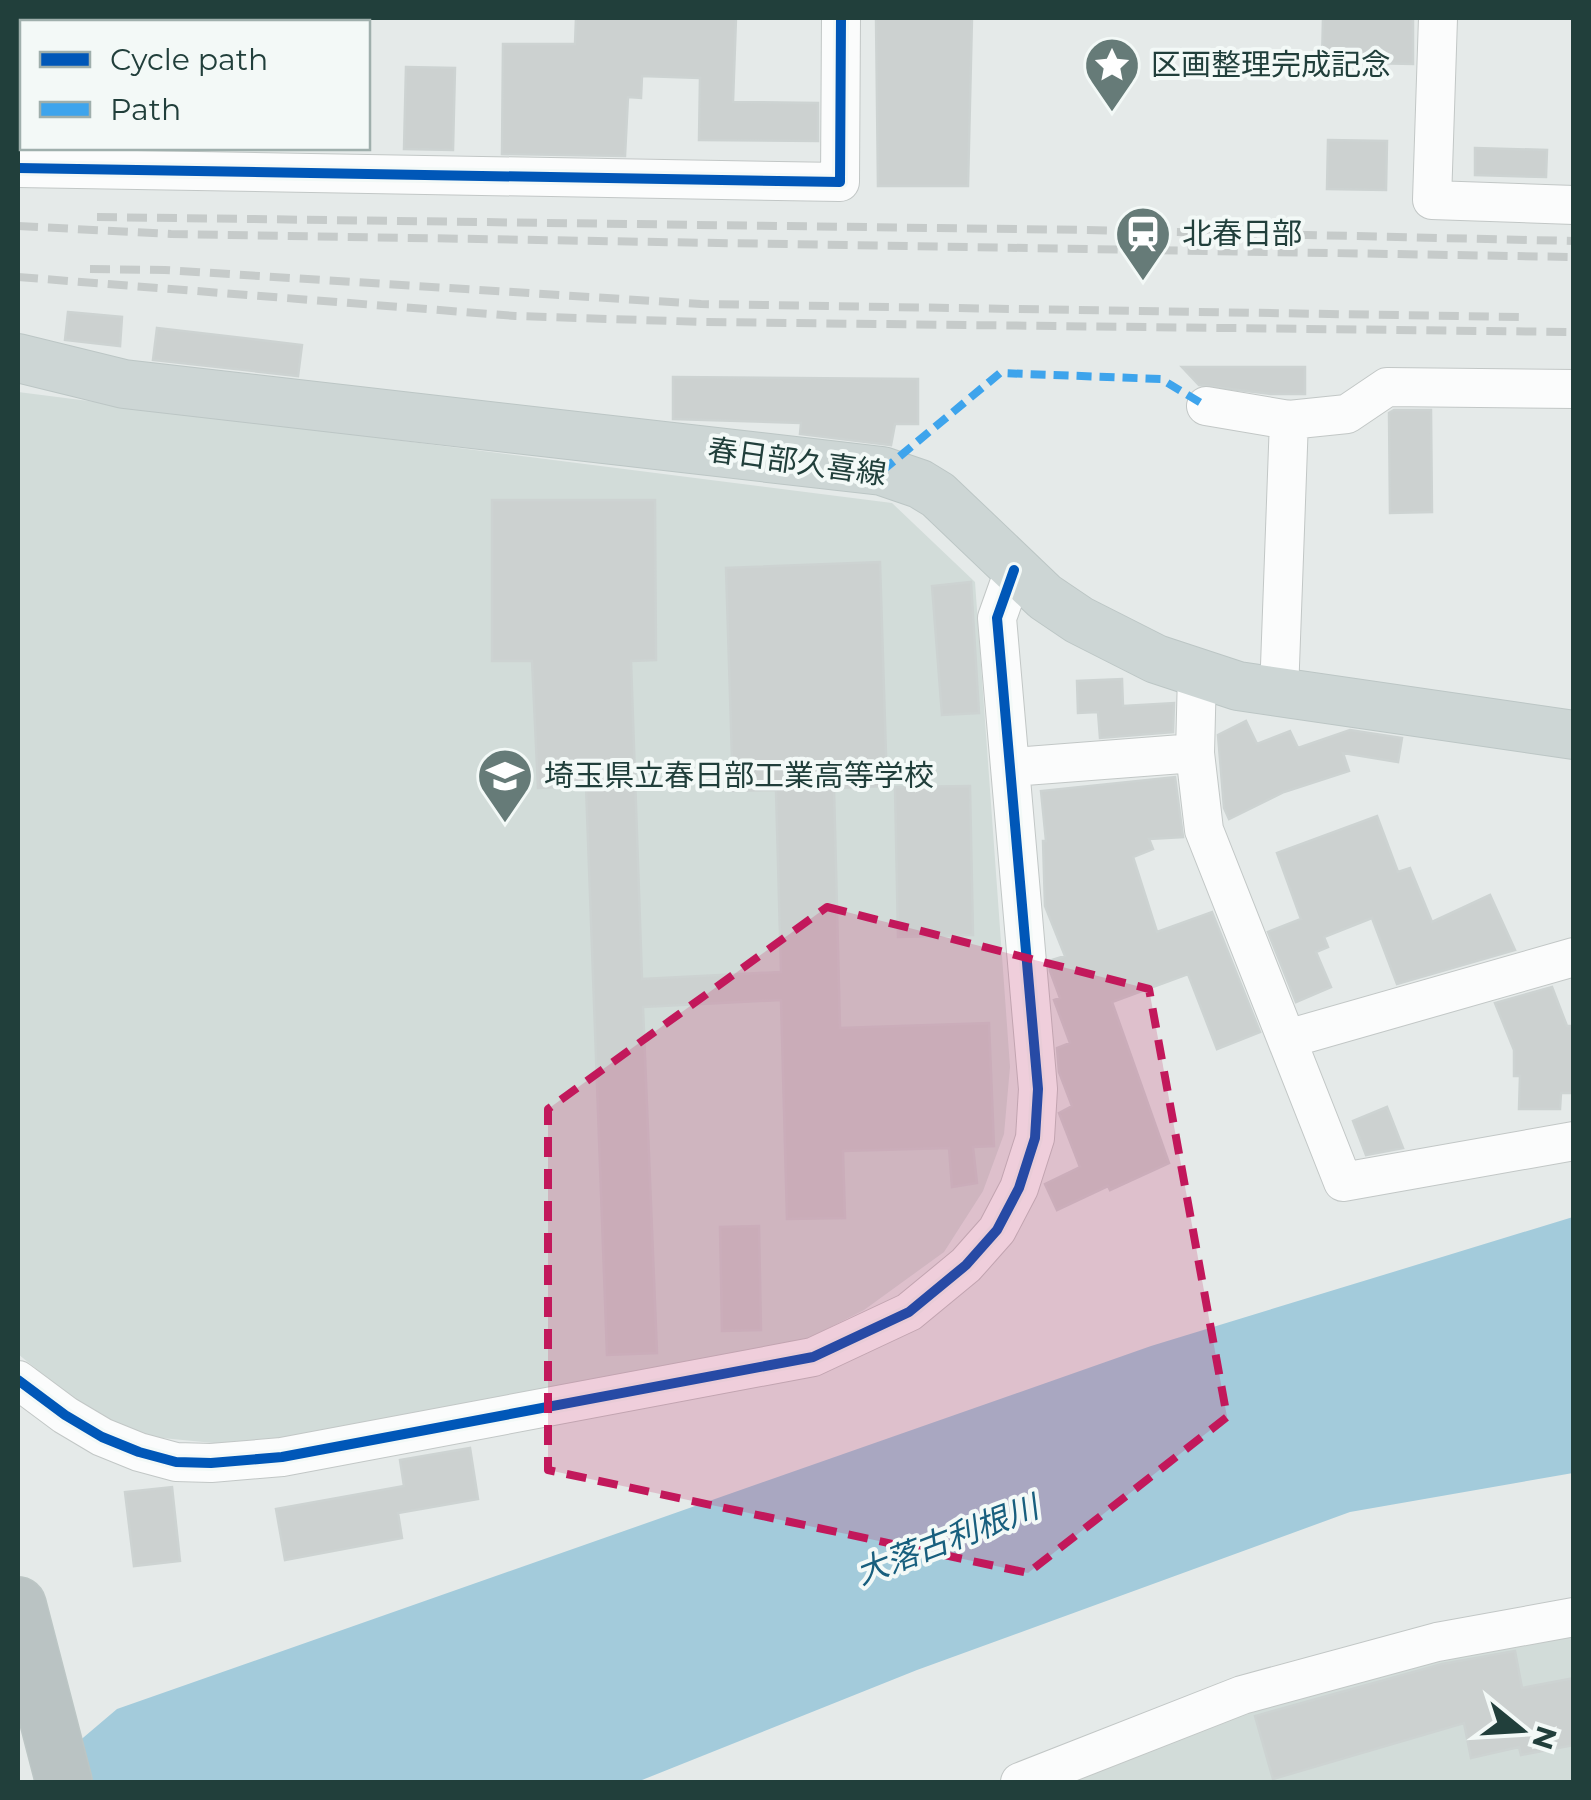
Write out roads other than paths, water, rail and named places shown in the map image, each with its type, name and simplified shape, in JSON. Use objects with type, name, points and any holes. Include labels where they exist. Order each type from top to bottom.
[{"type":"highway","points":[[18,1605],[33,1738],[27,1782]]},
{"type":"highway","points":[[33,1738],[64,1782]]},
{"type":"main road","name":"春日部久喜線","points":[[18,358],[124,384],[882,471],[920,484],[938,495],[1014,570],[1079,620],[1156,659],[1198,674],[1279,693],[1574,735]]},
{"type":"street","points":[[34,161],[264,160],[840,182],[841,18]]},
{"type":"street","points":[[1438,18],[1432,200],[1574,205]]},
{"type":"street","points":[[1206,406],[1289,420],[1347,414],[1387,387],[1574,388]]},
{"type":"street","points":[[1279,693],[1289,420]]},
{"type":"street","points":[[18,1380],[77,1422],[140,1452],[176,1462],[254,1462],[812,1357],[908,1312],[966,1264],[997,1230],[1019,1188],[1036,1138],[1038,1089],[997,618],[1014,570]]},
{"type":"street","points":[[1198,674],[1195,754],[1204,830],[1344,1182],[1574,1140]]},
{"type":"street","points":[[1012,767],[1195,754]]},
{"type":"street","points":[[1287,1039],[1574,957]]},
{"type":"street","points":[[1020,1782],[1242,1696],[1437,1642],[1574,1617]]},
{"type":"water","name":"大落古利根川","points":[[1573,1217],[1573,1473],[1350,1512],[917,1670],[637,1782],[31,1782],[117,1709],[1151,1346]]},
{"type":"railway","points":[[97,217],[1087,230],[1574,241]]},
{"type":"railway","points":[[18,226],[171,234],[1574,257]]},
{"type":"railway","points":[[90,269],[165,270],[701,304],[1519,317]]},
{"type":"railway","points":[[18,277],[515,316],[704,322],[1574,332]]},
{"type":"place","name":"区画整理完成記念","points":[[1112,114]]},
{"type":"place","name":"北春日部","points":[[1143,283]]},
{"type":"place","name":"埼玉県立春日部工業高等学校","points":[[505,825]]}]
